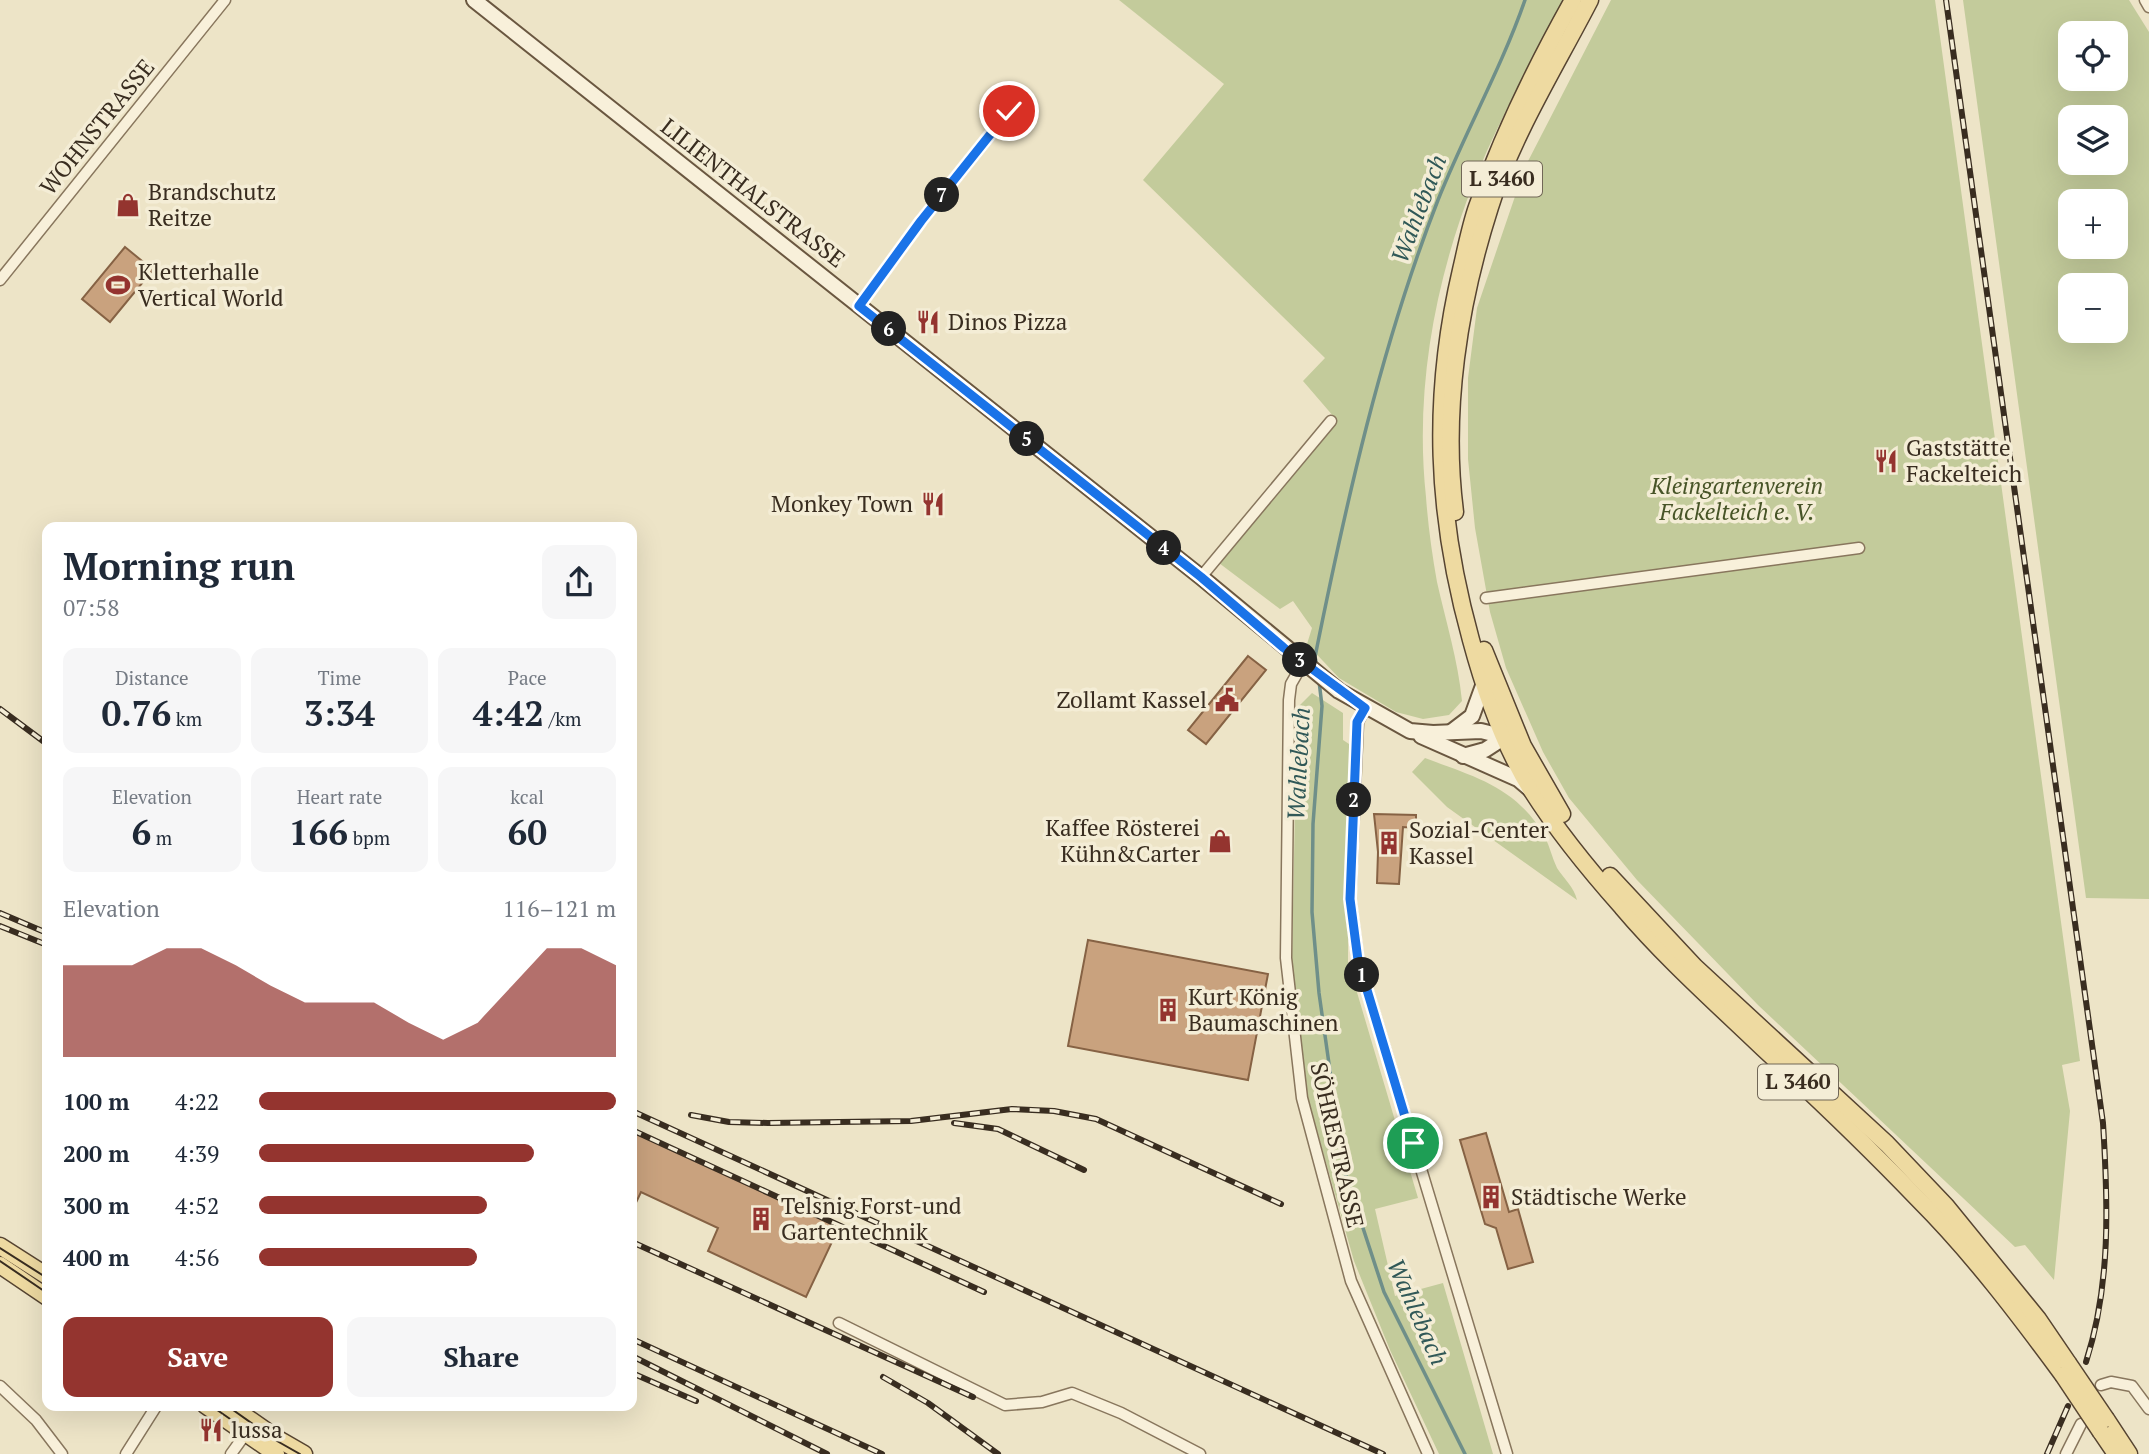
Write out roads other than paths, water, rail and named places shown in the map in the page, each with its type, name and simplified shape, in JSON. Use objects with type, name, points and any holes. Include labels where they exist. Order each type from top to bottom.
[{"type":"main road","name":"LILIENTHALSTRASSE","points":[[474,0],[1201,577],[1323,678],[1365,708],[1410,731],[1481,732],[1505,737]]},
{"type":"main road","name":"L 3460","points":[[1573,0],[1531,79],[1476,209],[1445,354],[1440,415],[1440,471],[1446,528],[1458,592],[1484,683],[1505,737],[1532,791],[1622,908],[1686,976],[1919,1199],[2065,1369],[2104,1425],[2129,1454]]},
{"type":"main road","name":"L 3460","points":[[1590,0],[1521,133],[1490,205],[1460,327],[1451,429],[1454,508],[1468,590],[1484,650],[1523,746],[1551,798],[1625,894],[1695,967],[1887,1144],[1937,1197],[2038,1319],[2065,1369]]},
{"type":"main road","points":[[1484,650],[1505,737],[1523,746]]},
{"type":"main road","points":[[1450,733],[1472,716],[1484,683]]},
{"type":"main road","points":[[1410,731],[1518,779],[1532,791]]},
{"type":"main road","points":[[1463,756],[1485,750],[1505,737]]},
{"type":"main road","points":[[2,1256],[42,1274]]},
{"type":"main road","points":[[2,1256],[42,1292]]},
{"type":"main road","points":[[217,1411],[304,1454]]},
{"type":"main road","points":[[234,1411],[276,1454]]},
{"type":"main road","name":"L 3460","points":[[2104,1425],[2116,1454]]},
{"type":"street","name":"WOHNSTRASSE","points":[[0,280],[225,0]]},
{"type":"street","points":[[2145,0],[2149,7]]},
{"type":"street","points":[[859,306],[921,221],[1018,100]]},
{"type":"street","points":[[1201,577],[1331,421]]},
{"type":"street","points":[[1486,598],[1859,548]]},
{"type":"street","name":"SÖHRESTRASSE","points":[[1307,666],[1291,684],[1289,700],[1286,958],[1302,1098],[1351,1281],[1428,1454]]},
{"type":"street","points":[[1365,708],[1357,722],[1350,899],[1358,960],[1458,1284],[1507,1454]]},
{"type":"street","points":[[839,1324],[1005,1405],[1042,1402],[1072,1393],[1121,1413],[1200,1454]]},
{"type":"street","points":[[2101,1385],[2124,1382],[2132,1386],[2149,1409]]},
{"type":"street","points":[[0,1386],[36,1420],[59,1449],[49,1454]]},
{"type":"street","points":[[126,1454],[153,1411]]},
{"type":"street","points":[[2071,1451],[2081,1424]]},
{"type":"street","points":[[231,1454],[250,1428]]},
{"type":"waterway","name":"Wahlebach","points":[[1317,666],[1315,657],[1339,541],[1399,311],[1438,200],[1525,0]]},
{"type":"waterway","name":"Wahlebach","points":[[1319,681],[1322,706],[1313,824],[1312,912],[1319,993],[1344,1170],[1384,1292],[1465,1454]]},
{"type":"tram line","points":[[0,1248],[42,1275]]},
{"type":"tram line","points":[[0,1261],[42,1290]]},
{"type":"tram line","points":[[219,1411],[233,1421]]},
{"type":"tram line","points":[[234,1411],[300,1454]]},
{"type":"railway","points":[[1946,0],[2103,1123],[2106,1184],[2104,1273],[2086,1362]]},
{"type":"railway","points":[[0,709],[42,740]]},
{"type":"railway","points":[[0,913],[42,931]]},
{"type":"railway","points":[[0,926],[42,943]]},
{"type":"railway","points":[[691,1115],[729,1122],[768,1123],[911,1121],[1012,1109],[1054,1111],[1096,1119],[1281,1204]]},
{"type":"railway","points":[[637,1113],[1383,1454]]},
{"type":"railway","points":[[954,1123],[998,1129],[1084,1170]]},
{"type":"railway","points":[[637,1132],[984,1292]]},
{"type":"railway","points":[[637,1244],[973,1397]]},
{"type":"railway","points":[[637,1341],[882,1454]]},
{"type":"railway","points":[[637,1359],[827,1454]]},
{"type":"railway","points":[[637,1375],[696,1401]]},
{"type":"railway","points":[[883,1377],[928,1403],[998,1454]]},
{"type":"railway","points":[[2047,1454],[2068,1406]]},
{"type":"place","name":"Brandschutz Reitze","points":[[128,205]]},
{"type":"place","name":"Kletterhalle Vertical World","points":[[118,285]]},
{"type":"place","name":"Dinos Pizza","points":[[928,322]]},
{"type":"place","name":"Gaststätte Fackelteich","points":[[1886,461]]},
{"type":"place","name":"Monkey Town","points":[[933,504]]},
{"type":"place","name":"Zollamt Kassel","points":[[1227,700]]},
{"type":"place","name":"Kaffee Rösterei Kühn&Carter","points":[[1220,841]]},
{"type":"place","name":"Sozial-Center Kassel","points":[[1389,843]]},
{"type":"place","name":"Kurt König Baumaschinen","points":[[1168,1010]]},
{"type":"place","name":"Städtische Werke","points":[[1491,1197]]},
{"type":"place","name":"Telsnig Forst-und Gartentechnik","points":[[761,1219]]},
{"type":"place","name":"lussa","points":[[211,1430]]},
{"type":"park label","name":"Kleingartenverein Fackelteich e. V.","points":[[1737,499]]}]
